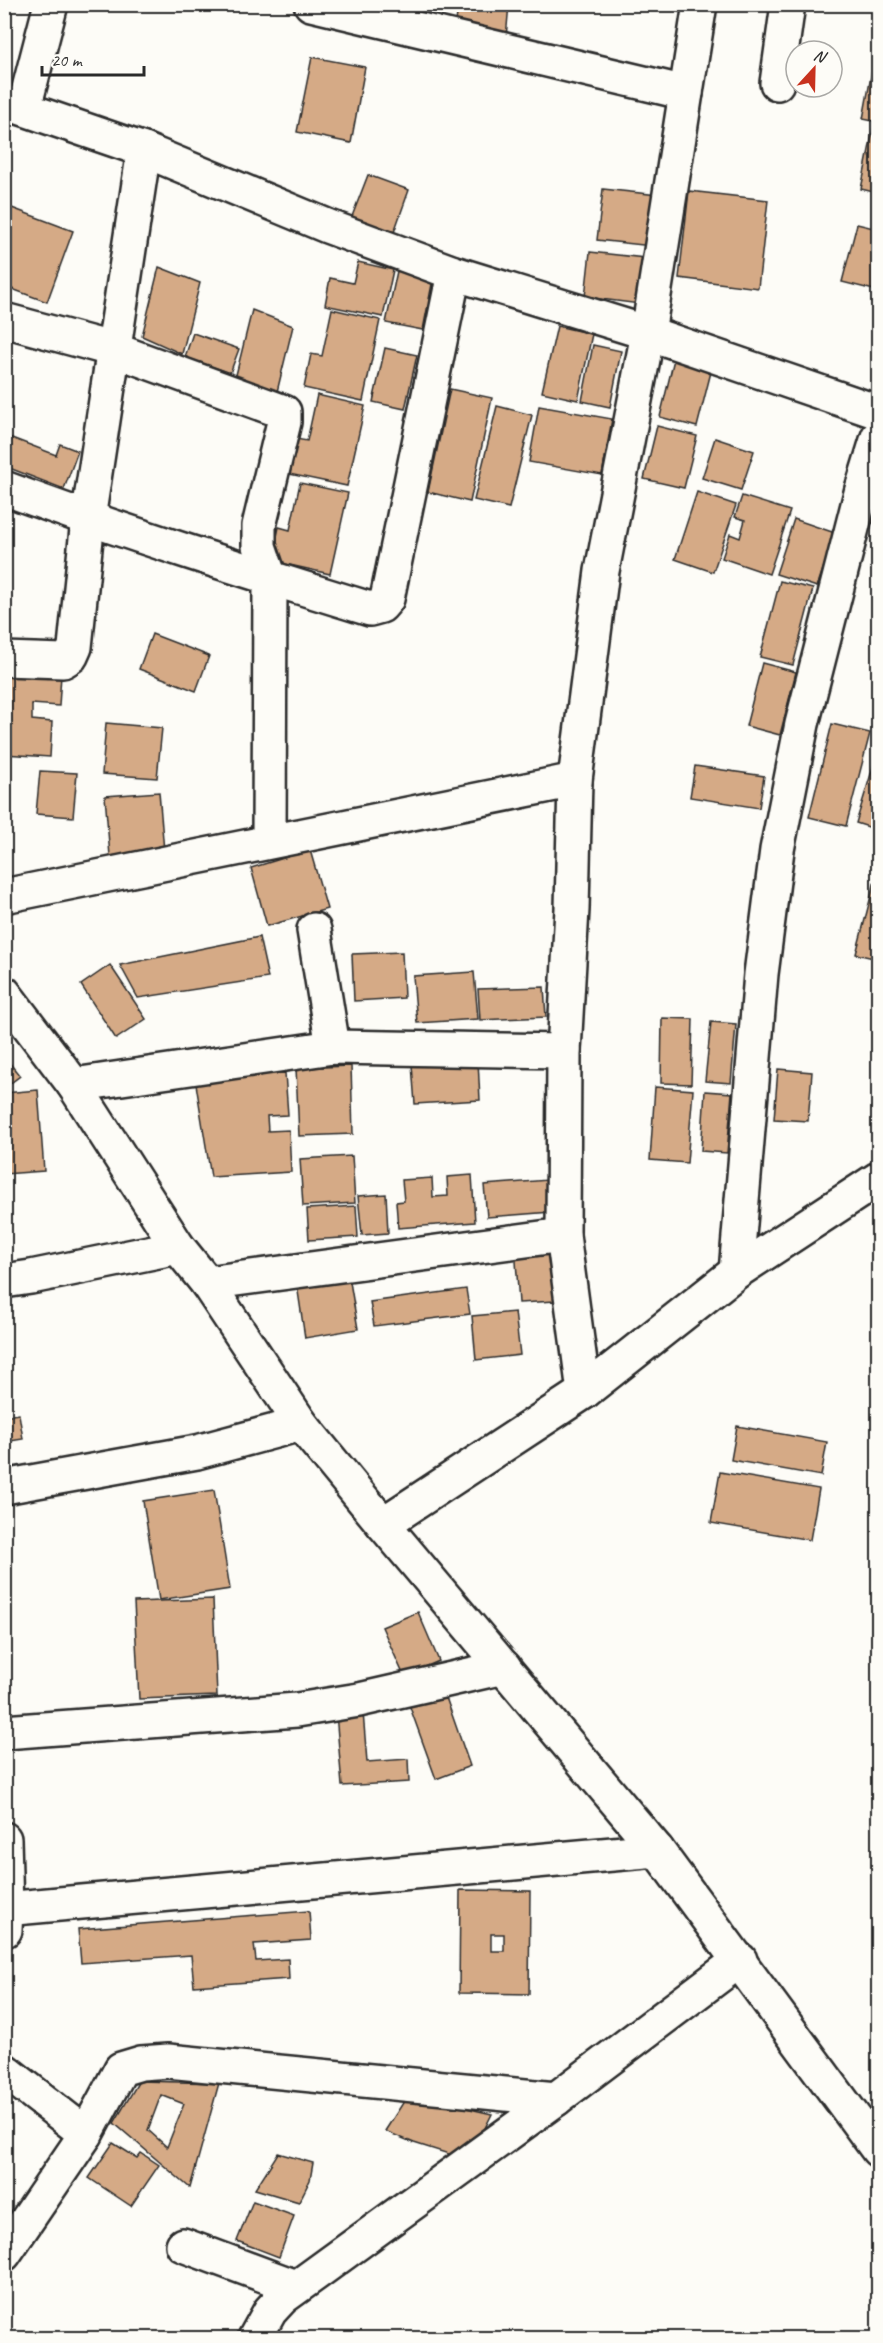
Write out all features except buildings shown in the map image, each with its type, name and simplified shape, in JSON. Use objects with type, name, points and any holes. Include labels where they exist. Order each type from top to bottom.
[{"type":"street","points":[[51,4],[14,105],[144,150],[327,226],[454,273],[648,333],[879,412]]},
{"type":"street","points":[[311,4],[686,93]]},
{"type":"street","points":[[584,1392],[563,1235],[564,1051],[572,909],[575,780],[602,571],[648,333],[700,4]]},
{"type":"street","points":[[777,83],[788,4]]},
{"type":"street","points":[[4,659],[63,661],[71,656],[75,647],[88,519],[144,150]]},
{"type":"street","points":[[4,488],[88,519],[270,578],[370,609],[381,606],[387,600],[454,273]]},
{"type":"street","points":[[4,320],[115,350],[284,412],[284,423],[259,526],[259,546],[270,578],[269,841]]},
{"type":"street","points":[[736,1272],[761,974],[777,850],[802,724],[862,489],[879,436]]},
{"type":"street","points":[[4,896],[575,780]]},
{"type":"street","points":[[314,930],[333,1047]]},
{"type":"street","points":[[4,993],[74,1085],[178,1247],[207,1283],[301,1424],[657,1851],[879,2150]]},
{"type":"street","points":[[74,1085],[333,1047],[564,1051]]},
{"type":"street","points":[[383,1524],[584,1392],[736,1272],[879,1179]]},
{"type":"street","points":[[207,1283],[563,1235]]},
{"type":"street","points":[[4,1281],[178,1247]]},
{"type":"street","points":[[4,1487],[197,1452],[301,1424]]},
{"type":"street","points":[[4,1732],[297,1710],[359,1700],[504,1667]]},
{"type":"street","points":[[4,1839],[5,1916],[657,1851]]},
{"type":"street","points":[[255,2338],[270,2310],[296,2287],[556,2099],[740,1960]]},
{"type":"street","points":[[4,2254],[86,2134],[122,2069],[141,2063],[168,2061],[556,2099]]},
{"type":"street","points":[[4,2070],[86,2134]]},
{"type":"street","points":[[183,2246],[296,2287]]}]
